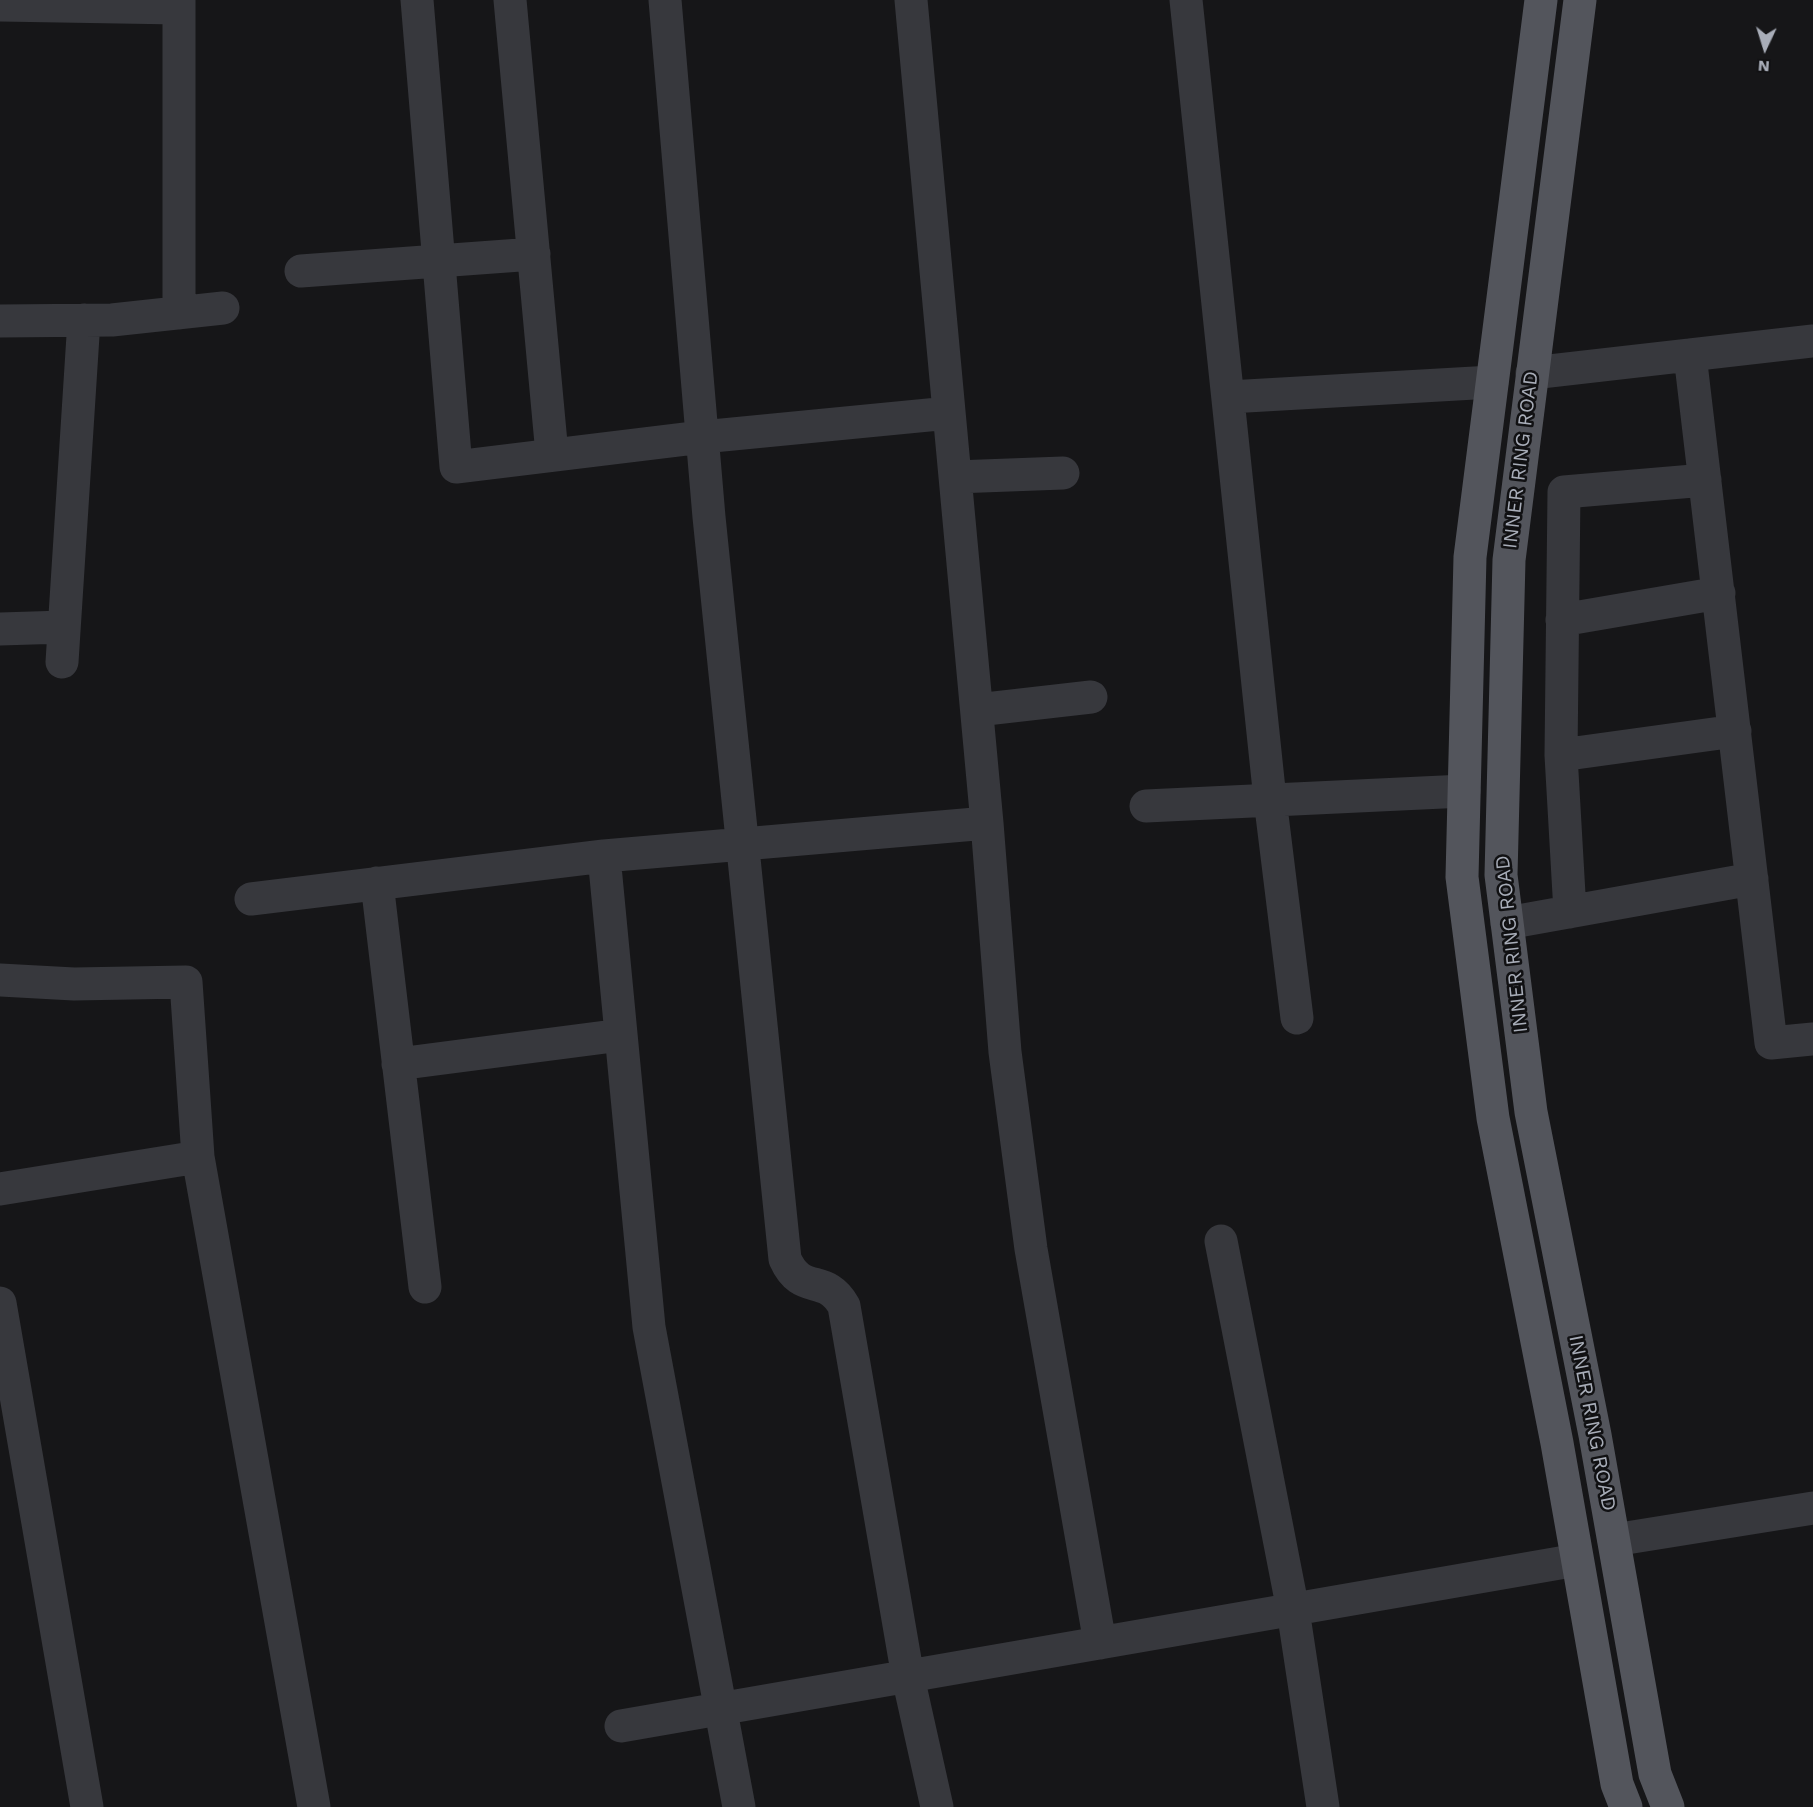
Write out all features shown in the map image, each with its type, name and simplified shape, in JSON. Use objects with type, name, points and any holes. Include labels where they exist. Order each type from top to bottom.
[{"type":"main road","name":"INNER RING ROAD","points":[[1541,0],[1470,557],[1462,877],[1493,1118],[1617,1784],[1626,1807]]},
{"type":"main road","name":"INNER RING ROAD","points":[[1580,0],[1509,560],[1501,875],[1531,1112],[1614,1540],[1655,1774],[1668,1807]]},
{"type":"street","points":[[417,0],[456,467],[702,437],[949,413]]},
{"type":"street","points":[[510,0],[552,454]]},
{"type":"street","points":[[665,0],[702,437],[785,1258],[792,1274],[805,1282],[837,1293],[844,1306],[908,1677],[937,1807]]},
{"type":"street","points":[[911,0],[977,710],[1005,1052],[1031,1249],[1100,1643]]},
{"type":"street","points":[[1186,0],[1270,799],[1298,1018]]},
{"type":"street","points":[[0,5],[179,4],[179,313]]},
{"type":"street","points":[[301,271],[534,254]]},
{"type":"street","points":[[0,321],[84,320],[223,308]]},
{"type":"street","points":[[62,662],[84,320]]},
{"type":"street","points":[[1532,373],[1813,341]]},
{"type":"street","points":[[1690,354],[1771,1043],[1813,1039]]},
{"type":"street","points":[[1229,397],[1492,382]]},
{"type":"street","points":[[955,477],[1063,473]]},
{"type":"street","points":[[1570,912],[1561,755],[1564,492],[1705,480]]},
{"type":"street","points":[[1562,620],[1719,593]]},
{"type":"street","points":[[0,629],[64,627]]},
{"type":"street","points":[[977,710],[1091,697]]},
{"type":"street","points":[[1561,755],[1735,731]]},
{"type":"street","points":[[1146,806],[1464,792]]},
{"type":"street","points":[[251,898],[604,856],[987,823]]},
{"type":"street","points":[[604,856],[649,1327],[739,1807]]},
{"type":"street","points":[[1507,923],[1752,879]]},
{"type":"street","points":[[377,884],[425,1287]]},
{"type":"street","points":[[0,980],[74,984],[186,982],[198,1157],[314,1807]]},
{"type":"street","points":[[398,1064],[621,1035]]},
{"type":"street","points":[[0,1189],[198,1157]]},
{"type":"street","points":[[1221,1241],[1293,1610],[1323,1807]]},
{"type":"street","points":[[0,1303],[87,1807]]},
{"type":"street","points":[[1614,1540],[1813,1508]]},
{"type":"street","points":[[621,1726],[1577,1560]]}]
